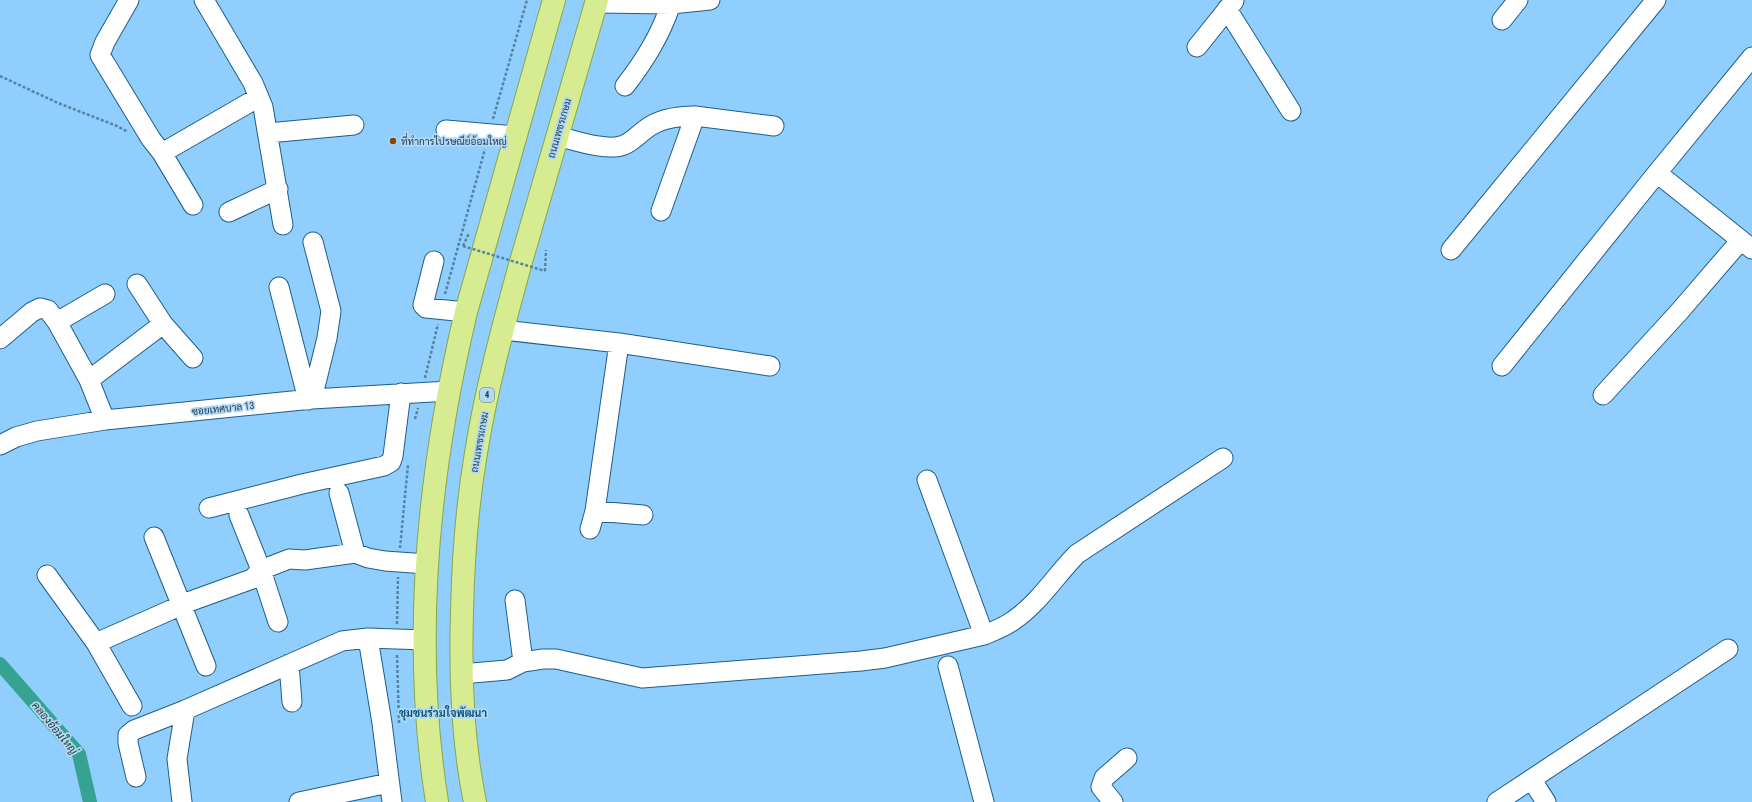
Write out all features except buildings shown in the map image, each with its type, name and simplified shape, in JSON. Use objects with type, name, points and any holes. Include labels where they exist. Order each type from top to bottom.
[{"type":"main road","points":[[437,802],[425,691],[427,564],[436,477],[449,391],[466,312],[554,0]]},
{"type":"main road","name":"ถนนเพชรเกษม","points":[[475,802],[469,772],[461,674],[463,586],[467,517],[477,446],[488,389],[503,330],[557,136],[597,1]]},
{"type":"street","points":[[129,0],[105,42],[100,55],[193,205]]},
{"type":"street","points":[[204,0],[253,83],[263,107],[283,225]]},
{"type":"street","points":[[597,1],[671,4],[710,0]]},
{"type":"street","points":[[1502,20],[1518,0]]},
{"type":"street","points":[[1451,250],[1656,0]]},
{"type":"street","points":[[1197,47],[1232,3],[1291,111]]},
{"type":"street","points":[[625,86],[657,39],[671,4]]},
{"type":"street","points":[[1502,366],[1752,57]]},
{"type":"street","points":[[162,154],[259,97]]},
{"type":"street","points":[[557,136],[591,144],[612,147],[623,146],[658,122],[682,116],[695,116],[774,126]]},
{"type":"street","points":[[660,211],[695,116]]},
{"type":"street","points":[[268,133],[354,125]]},
{"type":"street","points":[[446,130],[515,136]]},
{"type":"street","points":[[1603,395],[1679,312],[1748,242],[1657,173]]},
{"type":"street","points":[[229,212],[278,189]]},
{"type":"street","points":[[310,399],[327,338],[331,311],[313,242]]},
{"type":"street","points":[[434,262],[423,305],[426,308],[466,312]]},
{"type":"street","points":[[137,284],[163,324],[193,358]]},
{"type":"street","points":[[279,287],[310,399]]},
{"type":"street","points":[[57,322],[105,294]]},
{"type":"street","points":[[0,339],[32,312],[40,308],[48,310],[57,322],[89,380],[105,420]]},
{"type":"street","points":[[89,380],[163,324]]},
{"type":"street","points":[[503,330],[619,343],[770,366]]},
{"type":"street","points":[[619,343],[593,520],[643,514]]},
{"type":"street","name":"ซอยเทศบาล 13","points":[[0,445],[16,437],[37,431],[105,420],[310,399],[449,391]]},
{"type":"street","points":[[209,508],[302,484],[384,466],[391,462],[401,393]]},
{"type":"street","points":[[461,674],[507,670],[523,662],[556,659],[642,678],[885,658],[984,635],[1014,621],[1025,611],[1062,568],[1077,554],[1223,458]]},
{"type":"street","points":[[927,480],[984,635]]},
{"type":"street","points":[[340,493],[355,553]]},
{"type":"street","points":[[239,515],[259,576],[278,622]]},
{"type":"street","points":[[154,537],[206,666]]},
{"type":"street","points":[[96,643],[181,606],[259,576],[289,559],[305,560],[355,553],[368,558],[427,564]]},
{"type":"street","points":[[47,575],[96,643],[132,706]]},
{"type":"street","points":[[515,600],[523,662]]},
{"type":"street","points":[[368,638],[382,723],[392,802]]},
{"type":"street","points":[[136,777],[128,743],[128,735],[134,730],[185,710],[342,641],[368,638],[425,640]]},
{"type":"street","points":[[1497,802],[1728,649]]},
{"type":"street","points":[[289,664],[292,702]]},
{"type":"street","points":[[948,666],[984,802]]},
{"type":"street","points":[[182,802],[177,759],[185,710]]},
{"type":"street","points":[[1113,802],[1101,787],[1104,778],[1127,758]]},
{"type":"street","points":[[1532,780],[1546,802]]},
{"type":"street","points":[[299,802],[389,783]]},
{"type":"path","points":[[425,379],[453,261],[527,0]]},
{"type":"path","points":[[0,76],[58,103],[131,133]]},
{"type":"path","points":[[469,233],[463,246],[545,271],[546,250]]},
{"type":"path","points":[[414,424],[418,408]]},
{"type":"path","points":[[400,729],[396,600],[409,459]]},
{"type":"waterway","name":"คลองอ้อมใหญ่","points":[[0,664],[79,754],[90,802]]},
{"type":"place","name":"ที่ทำการไปรษณีย์อ้อมใหญ่","points":[[393,141]]},
{"type":"district","name":"ชุมชนร่วมใจพัฒนา","points":[[443,713]]}]
